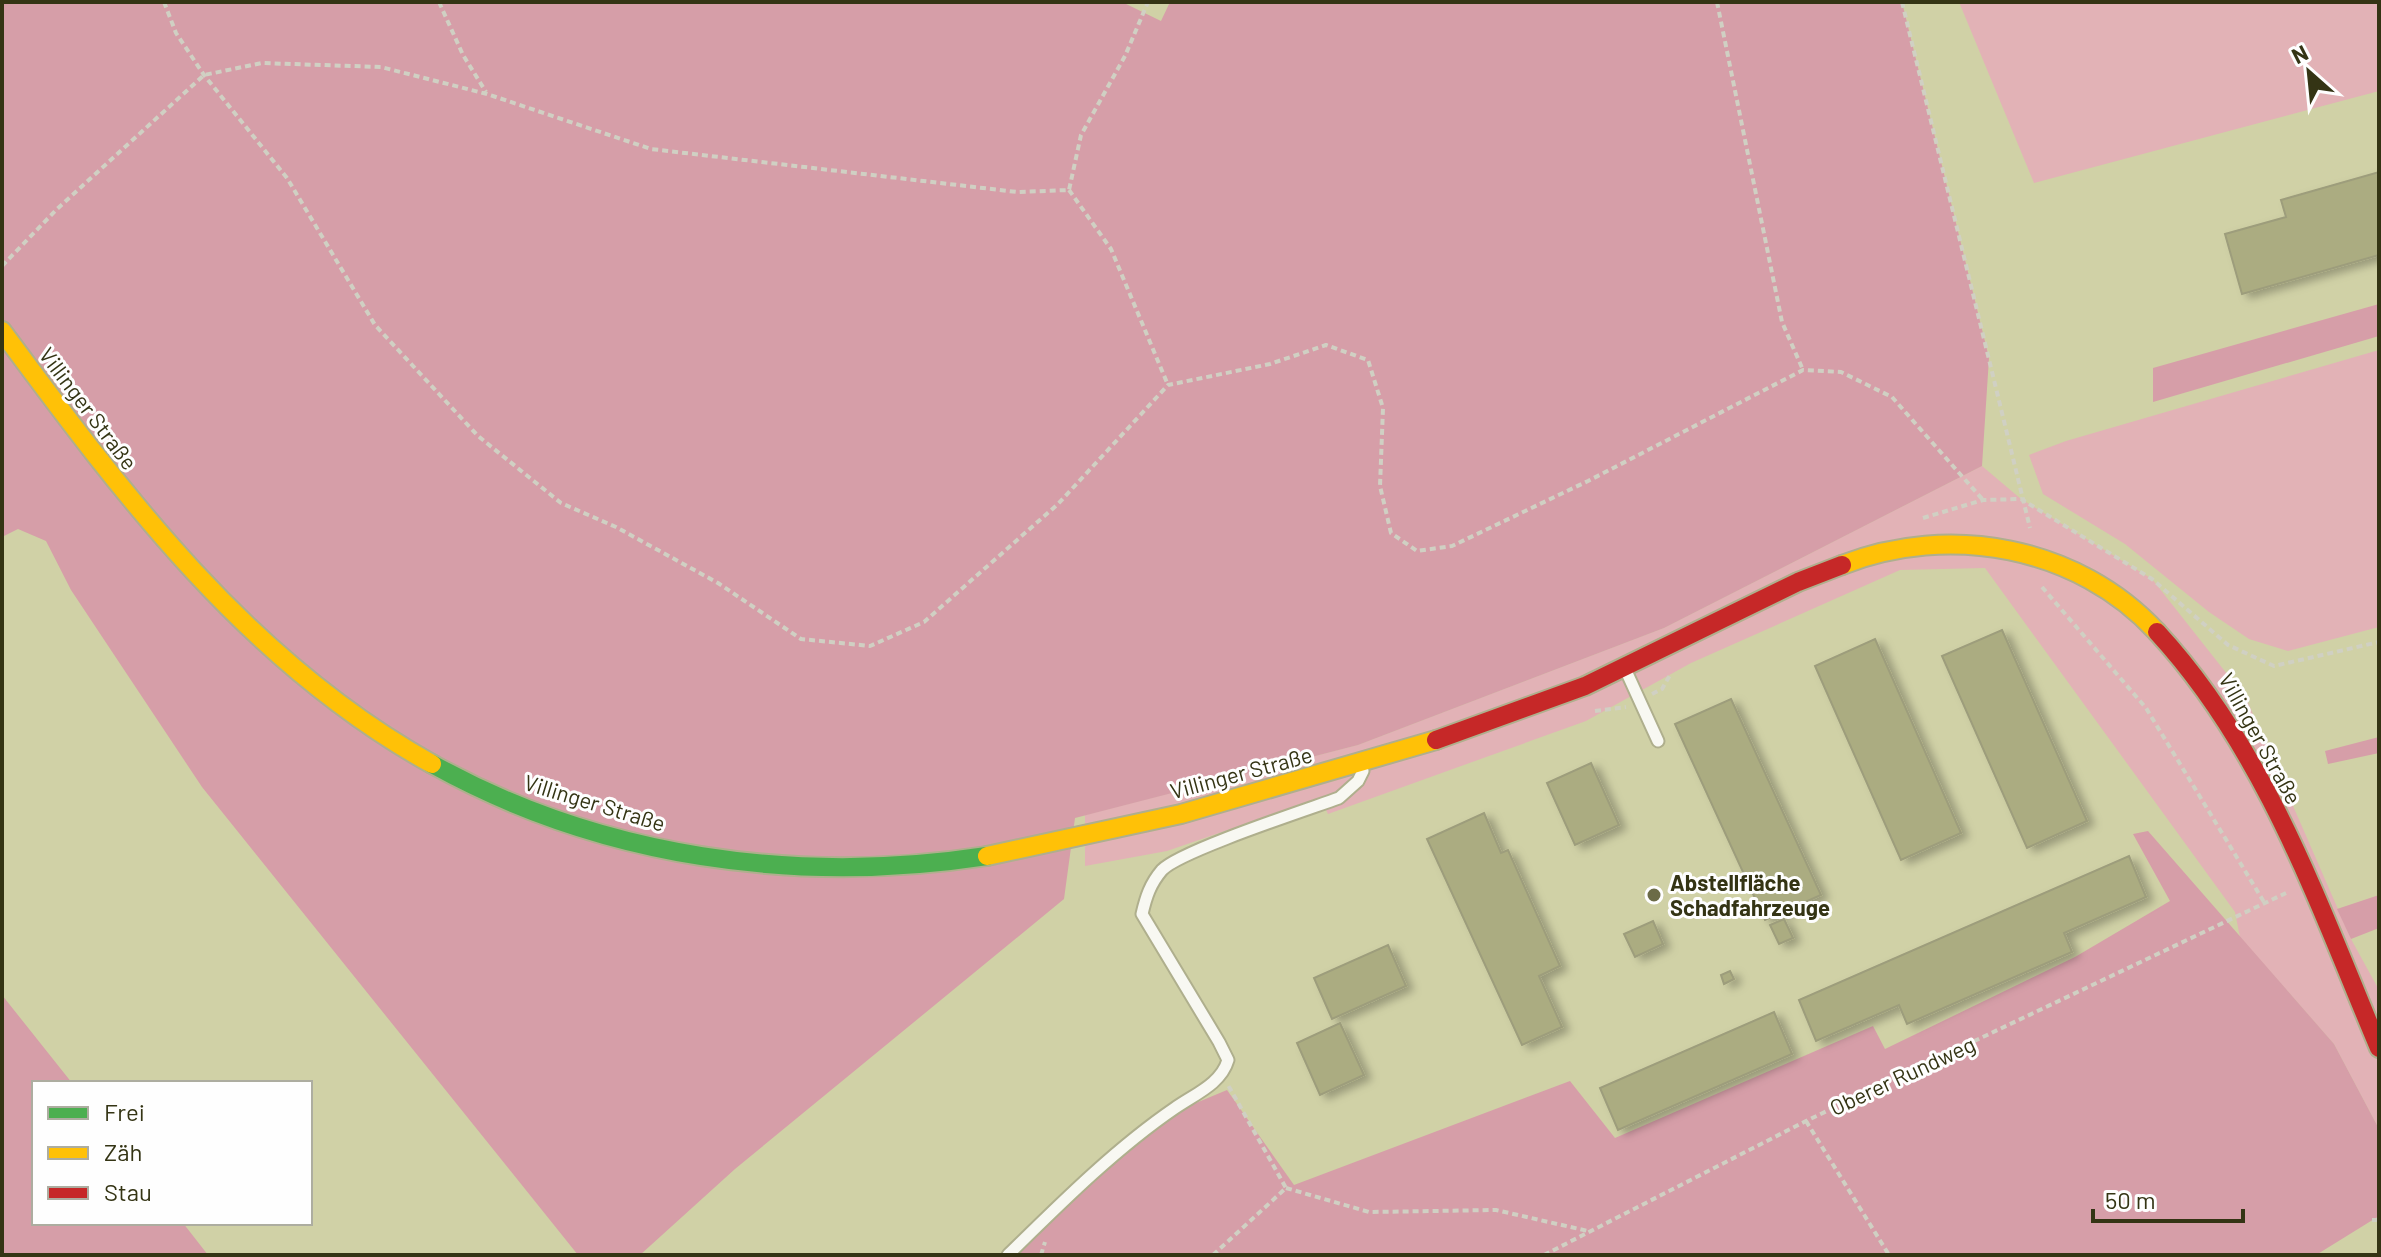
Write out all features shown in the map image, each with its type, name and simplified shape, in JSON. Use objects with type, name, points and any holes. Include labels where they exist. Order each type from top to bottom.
[{"type":"main road","name":"Villinger Straße","points":[[2,331],[164,546],[232,616],[304,679],[389,740],[468,784],[544,816],[655,846],[740,863],[826,869],[907,866],[1005,853],[1198,810],[1367,762],[1625,668],[1849,559],[1890,547],[1948,543],[2030,553],[2091,579],[2119,597],[2156,627],[2198,674],[2222,710],[2278,819],[2379,1048]]},
{"type":"lane","points":[[1625,668],[1658,741]]},
{"type":"lane","points":[[1008,1255],[1054,1209],[1160,1118],[1223,1075],[1228,1060],[1219,1042],[1142,914],[1147,890],[1164,867],[1189,855],[1339,798],[1358,781],[1367,762]]},
{"type":"path","points":[[164,2],[176,33],[204,75],[287,178],[375,325],[478,436],[561,503],[616,527],[718,583],[801,639],[870,646],[924,622],[1058,504],[1168,385],[1270,364],[1326,345],[1368,360],[1383,408],[1380,486],[1391,533],[1417,551],[1452,546],[1588,481],[1803,370],[1841,372],[1892,397],[1983,500]]},
{"type":"path","points":[[439,2],[463,55],[487,94]]},
{"type":"path","points":[[1148,2],[1125,56],[1081,135],[1069,190],[1111,249],[1168,385]]},
{"type":"path","points":[[1717,2],[1782,322],[1803,370]]},
{"type":"path","points":[[1902,2],[2021,499],[2152,579],[2228,645],[2274,666],[2379,642]]},
{"type":"path","points":[[2,266],[57,209],[204,75],[262,63],[381,67],[487,94],[651,149],[1017,192],[1069,190]]},
{"type":"path","name":"Oberer Rundweg","points":[[1544,1255],[1806,1121],[2264,902],[2146,708],[2042,586],[2030,553]]},
{"type":"path","points":[[1223,1075],[1286,1188],[1369,1212],[1496,1210],[1591,1231]]},
{"type":"path","points":[[1806,1121],[1889,1255]]},
{"type":"path","points":[[1213,1255],[1286,1188]]},
{"type":"path","points":[[2372,1220],[2379,1220]]},
{"type":"shaded area","points":[[2,2],[1122,2],[1161,21],[1170,2],[1902,2],[1989,358],[1982,466],[1664,628],[1358,745],[1075,818],[1064,899],[735,1169],[640,1255],[578,1255],[202,787],[71,590],[46,541],[18,529],[2,537]]},
{"type":"shaded area","points":[[1959,2],[2379,2],[2379,91],[2034,183]]},
{"type":"shaded area","points":[[2379,304],[2379,336],[2153,402],[2153,368]]},
{"type":"shaded area","points":[[2379,350],[2379,627],[2288,651],[2249,639],[2209,612],[2125,544],[2043,494],[2029,455],[2066,441]]},
{"type":"shaded area","points":[[1982,466],[2021,499],[2152,579],[2246,698],[2351,939],[2379,990],[2379,1129],[2334,1044],[2240,937],[2235,912],[1985,568],[1900,570],[1691,663],[1586,721],[1328,814],[1320,798],[1167,851],[1085,866],[1085,815],[1358,745],[1664,628]]},
{"type":"shaded area","points":[[2379,737],[2379,753],[2328,764],[2325,751]]},
{"type":"shaded area","points":[[2148,831],[2334,1044],[2379,1129],[2379,1216],[2316,1255],[1008,1255],[1160,1118],[1227,1090],[1294,1185],[1570,1081],[1615,1138],[1873,1026],[1885,1049],[2075,957],[2170,901],[2133,834]]},
{"type":"shaded area","points":[[2379,895],[2379,928],[2351,939],[2337,909]]},
{"type":"shaded area","points":[[2,995],[70,1081],[32,1081],[32,1225],[185,1225],[208,1255],[2,1255]]},
{"type":"building","points":[[2379,172],[2379,255],[2242,294],[2225,234],[2286,217],[2281,200]]},
{"type":"building","points":[[2002,630],[2087,821],[2027,848],[1942,656]]},
{"type":"building","points":[[1875,639],[1961,833],[1901,860],[1815,666]]},
{"type":"building","points":[[1731,699],[1821,895],[1765,920],[1675,724]]},
{"type":"building","points":[[1591,763],[1619,825],[1575,845],[1547,783]]},
{"type":"building","points":[[1484,813],[1501,853],[1508,850],[1560,966],[1539,976],[1562,1027],[1522,1045],[1427,839]]},
{"type":"building","points":[[2129,856],[2146,897],[2064,933],[2072,952],[1907,1024],[1899,1005],[1816,1041],[1799,1000]]},
{"type":"building","points":[[1784,919],[1793,938],[1779,944],[1770,925]]},
{"type":"building","points":[[1653,921],[1663,944],[1635,957],[1624,934]]},
{"type":"building","points":[[1388,945],[1406,986],[1332,1019],[1314,978]]},
{"type":"building","points":[[1730,971],[1734,979],[1724,984],[1721,975]]},
{"type":"building","points":[[1774,1012],[1792,1054],[1618,1130],[1600,1088]]},
{"type":"building","points":[[1340,1023],[1364,1075],[1320,1095],[1297,1043]]},
{"type":"traffic: fast","points":[[432,764],[497,796],[563,822],[632,842],[702,856],[772,864],[844,867],[916,864],[987,856]]},
{"type":"traffic: slow","points":[[2,331],[95,454],[194,572],[304,677],[366,723],[432,764]]},
{"type":"traffic: slow","points":[[1842,565],[1883,552],[1925,546],[1968,545],[2010,550],[2051,562],[2090,579],[2125,603],[2157,632]]},
{"type":"traffic: slow","points":[[987,856],[1181,814],[1436,740]]},
{"type":"traffic: jam","points":[[1436,740],[1585,686],[1798,582],[1842,565]]},
{"type":"traffic: jam","points":[[2157,632],[2229,726],[2259,777],[2310,884],[2379,1048]]},
{"type":"place","name":"Abstellfläche Schadfahrzeuge","points":[[1654,895]]}]
